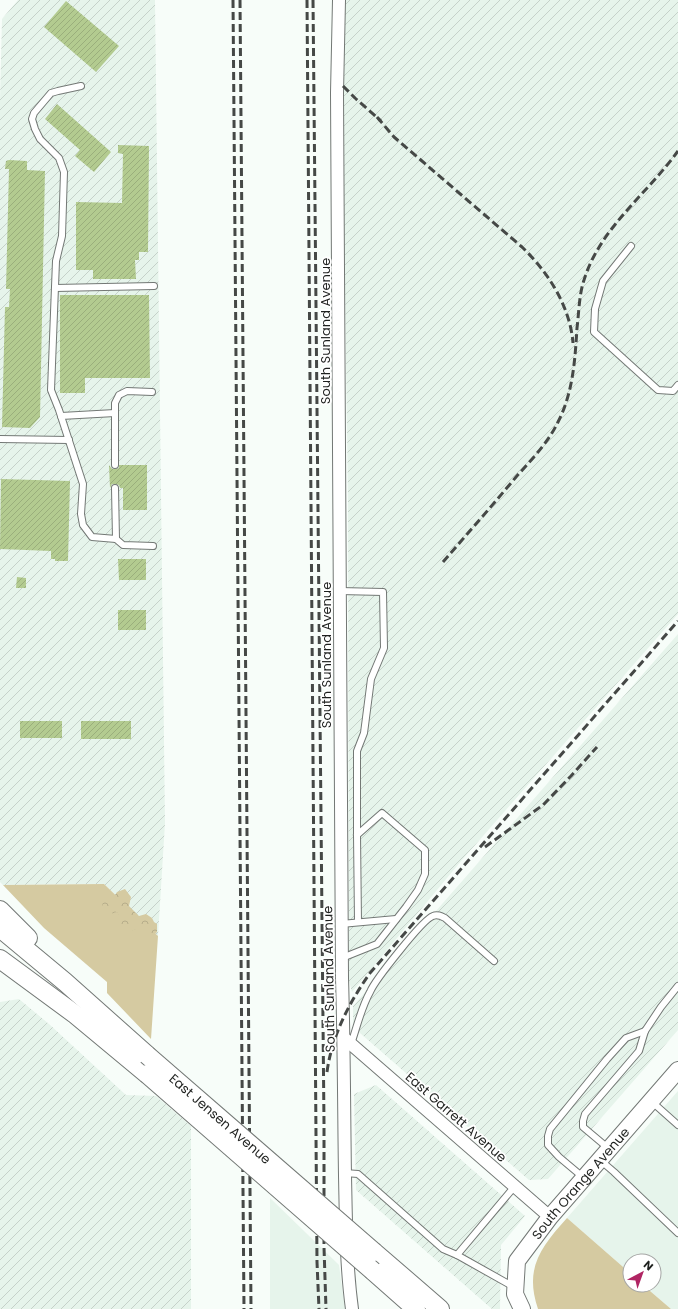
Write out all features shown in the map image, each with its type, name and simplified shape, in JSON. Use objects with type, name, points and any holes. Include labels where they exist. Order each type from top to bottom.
[{"type":"main road","points":[[0,910],[110,1021]]},
{"type":"main road","name":"East Jensen Avenue","points":[[0,928],[110,1021],[147,1055],[440,1309]]},
{"type":"main road","name":"East Jensen Avenue","points":[[0,959],[33,985],[76,1015],[147,1074],[416,1309]]},
{"type":"main road","points":[[0,977],[33,985]]},
{"type":"street","name":"South Sunland Avenue","points":[[339,0],[337,101],[341,924],[348,1041],[345,1173],[352,1309]]},
{"type":"street","name":"East Garrett Avenue","points":[[348,1041],[550,1217]]},
{"type":"street","name":"South Orange Avenue","points":[[522,1309],[515,1294],[517,1261],[550,1217],[678,1070]]},
{"type":"lane","points":[[81,86],[58,90],[52,93],[34,113],[32,119],[40,139],[59,158],[64,172],[62,236],[56,261],[51,390],[83,484],[81,514],[83,525],[92,537],[116,538],[123,545],[153,546]]},
{"type":"lane","points":[[631,246],[603,281],[595,309],[594,332],[658,390],[673,391],[678,385]]},
{"type":"lane","points":[[55,288],[154,286]]},
{"type":"lane","points":[[115,465],[115,403],[119,395],[127,391],[152,392]]},
{"type":"lane","points":[[61,416],[115,413]]},
{"type":"lane","points":[[0,439],[69,440]]},
{"type":"lane","points":[[116,488],[116,538]]},
{"type":"lane","points":[[340,591],[383,592],[384,648],[371,679],[364,733],[357,751],[358,922]]},
{"type":"lane","points":[[342,958],[377,944],[418,890],[425,874],[425,850],[382,813],[357,835]]},
{"type":"lane","points":[[348,1041],[372,986],[421,926],[434,915],[444,918],[494,961]]},
{"type":"lane","points":[[341,924],[396,919]]},
{"type":"lane","points":[[678,986],[661,1007],[645,1031],[639,1051],[585,1114],[582,1121],[583,1127],[604,1155],[614,1172],[678,1233]]},
{"type":"lane","points":[[584,1178],[548,1145],[550,1129],[626,1038],[645,1031]]},
{"type":"lane","points":[[651,1101],[678,1125]]},
{"type":"lane","points":[[345,1173],[358,1174],[443,1249],[457,1255],[516,1288]]},
{"type":"lane","points":[[457,1255],[515,1186]]},
{"type":"shaded area","points":[[18,0],[155,0],[165,823],[158,936],[104,884],[3,885],[0,882],[0,101],[2,19]]},
{"type":"shaded area","points":[[341,0],[678,0],[678,614],[462,860],[352,992],[349,981],[348,501]]},
{"type":"shaded area","points":[[678,634],[678,1030],[548,1179],[529,1180],[353,1027],[353,1006]]},
{"type":"shaded area","points":[[19,999],[49,1024],[126,1095],[156,1096],[191,1126],[191,1309],[0,1309],[0,1002]]},
{"type":"shaded area","points":[[376,1085],[525,1216],[501,1245],[500,1309],[492,1309],[356,1190],[354,1094]]},
{"type":"shaded area","points":[[678,1091],[678,1309],[671,1309],[652,1293],[662,1293],[662,1253],[622,1253],[622,1266],[567,1218]]},
{"type":"shaded area","points":[[270,1198],[339,1265],[345,1309],[270,1309]]},
{"type":"green space","points":[[104,884],[158,936],[151,1039],[107,993],[107,982],[44,928],[3,885]]},
{"type":"green space","points":[[125,889],[131,897],[129,906],[139,916],[146,914],[157,924],[157,932],[154,935],[148,930],[145,932],[135,929],[129,932],[120,931],[116,919],[119,914],[117,912],[110,914],[103,909],[102,901],[105,897],[113,899],[117,892]]},
{"type":"green space","points":[[567,1218],[622,1266],[622,1293],[652,1293],[671,1309],[538,1309],[534,1295],[534,1270],[543,1249]]},
{"type":"building","points":[[66,1],[119,46],[96,72],[44,27]]},
{"type":"building","points":[[57,104],[111,152],[94,172],[75,156],[80,150],[45,119]]},
{"type":"building","points":[[118,145],[149,146],[148,252],[139,252],[139,260],[135,260],[136,279],[93,279],[93,270],[76,270],[76,202],[122,203],[123,154],[118,153]]},
{"type":"building","points":[[6,161],[27,161],[27,170],[45,171],[40,417],[30,428],[2,427],[5,307],[9,307],[10,289],[6,289],[9,169],[5,169]]},
{"type":"building","points":[[60,295],[149,295],[150,378],[85,378],[85,393],[60,393]]},
{"type":"building","points":[[109,465],[112,469],[115,469],[119,468],[119,465],[147,465],[147,510],[123,510],[123,488],[120,488],[119,485],[112,484],[110,488]]},
{"type":"building","points":[[1,479],[70,481],[68,561],[55,561],[55,559],[51,559],[51,551],[0,549]]},
{"type":"building","points":[[118,559],[146,559],[146,580],[119,580]]},
{"type":"building","points":[[17,577],[26,578],[26,588],[16,588]]},
{"type":"building","points":[[118,610],[146,610],[146,630],[118,630]]},
{"type":"building","points":[[20,721],[62,721],[62,738],[20,738]]},
{"type":"building","points":[[81,721],[131,721],[131,739],[81,739]]},
{"type":"railway","points":[[233,0],[244,1309]]},
{"type":"railway","points":[[240,0],[251,1309]]},
{"type":"railway","points":[[307,0],[317,1262],[319,1309]]},
{"type":"railway","points":[[313,0],[324,1247],[326,1309]]},
{"type":"railway","points":[[343,86],[381,121]]},
{"type":"railway","points":[[377,117],[394,137],[522,247],[541,267],[556,290],[562,303],[571,329],[573,343]]},
{"type":"railway","points":[[443,562],[539,451],[554,430],[563,411],[570,388],[574,364],[579,304],[584,280],[591,261],[601,244],[625,212],[666,167],[678,151]]},
{"type":"railway","points":[[327,1072],[329,1058],[342,1020],[370,973],[678,621]]},
{"type":"railway","points":[[485,847],[543,805],[597,747]]}]
